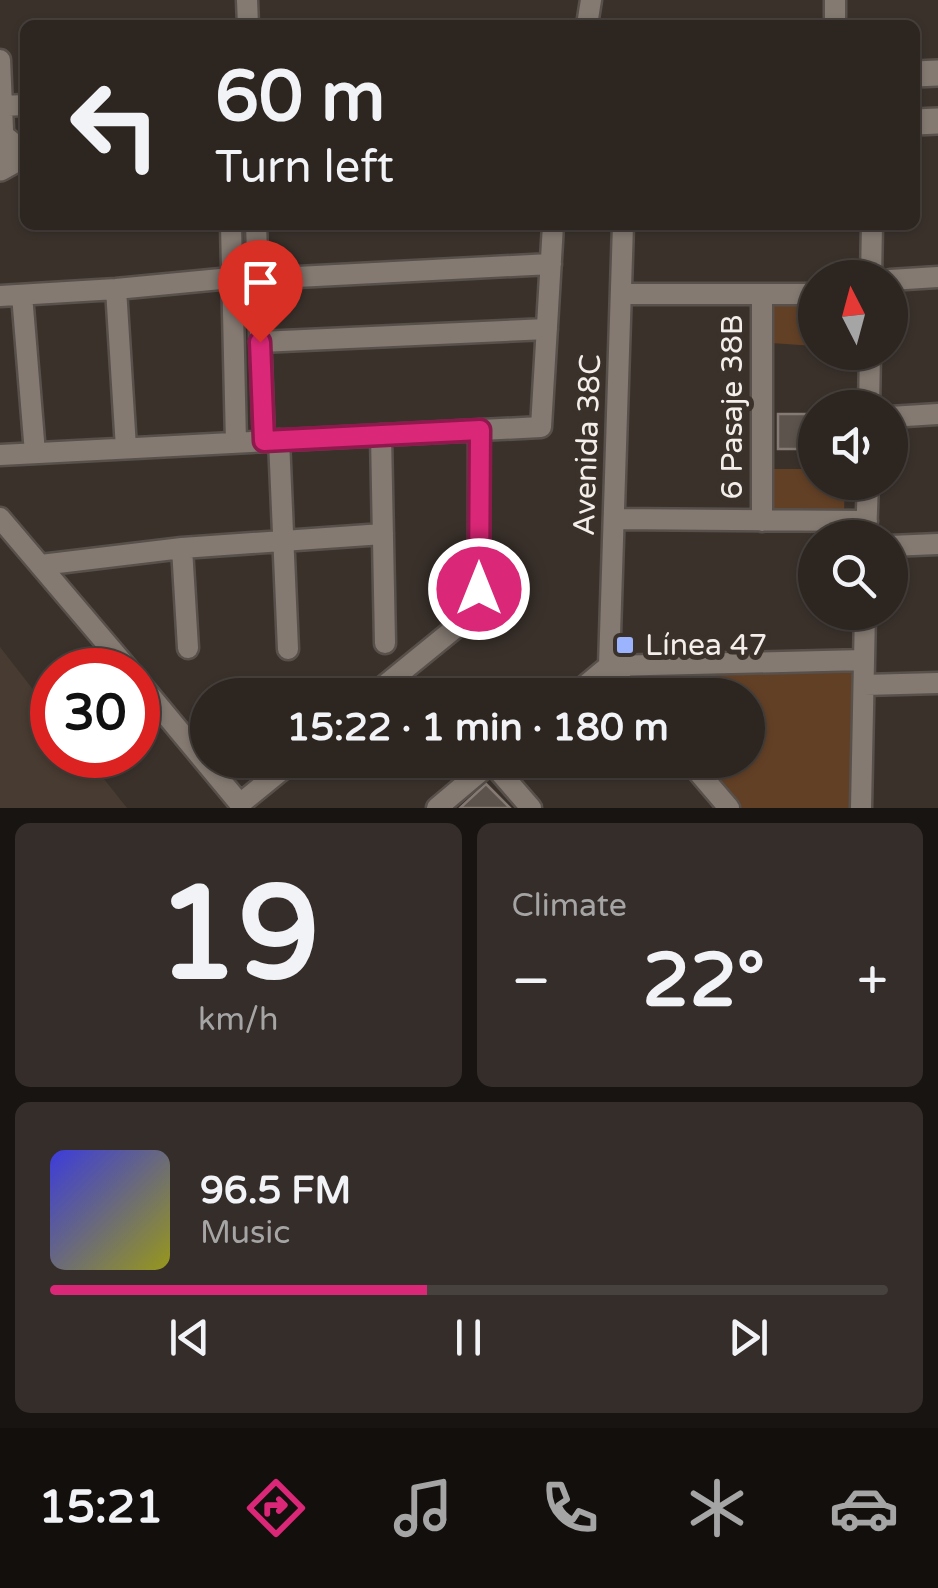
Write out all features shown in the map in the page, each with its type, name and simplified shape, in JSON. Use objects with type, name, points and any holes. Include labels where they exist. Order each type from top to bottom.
[{"type":"street","points":[[0,60],[9,153]]},
{"type":"street","points":[[231,230],[236,442]]},
{"type":"street","points":[[256,230],[260,342],[288,650]]},
{"type":"street","points":[[0,455],[541,426],[553,230]]},
{"type":"street","name":"Avenida 38C","points":[[609,666],[623,230]]},
{"type":"street","points":[[871,260],[872,230]]},
{"type":"street","points":[[0,296],[232,278],[551,264]]},
{"type":"street","points":[[908,279],[938,277]]},
{"type":"street","points":[[116,290],[126,448]]},
{"type":"street","points":[[22,294],[35,453]]},
{"type":"street","points":[[621,294],[798,294]]},
{"type":"street","name":"6 Pasaje 38B","points":[[762,294],[762,520]]},
{"type":"street","points":[[260,342],[547,330]]},
{"type":"street","points":[[908,416],[938,414]]},
{"type":"street","points":[[394,678],[466,620],[474,608],[479,589],[480,430]]},
{"type":"street","points":[[381,435],[385,643]]},
{"type":"street","points":[[0,518],[110,648]]},
{"type":"street","points":[[614,520],[798,523]]},
{"type":"street","points":[[40,565],[182,548],[384,534]]},
{"type":"street","points":[[908,545],[938,544]]},
{"type":"street","points":[[182,548],[188,648]]},
{"type":"street","points":[[862,808],[865,630]]},
{"type":"street","points":[[595,678],[609,666],[864,660]]},
{"type":"street","points":[[609,666],[619,678]]},
{"type":"street","points":[[864,684],[938,683]]},
{"type":"street","points":[[160,707],[241,806],[273,778]]},
{"type":"street","points":[[437,808],[473,778]]},
{"type":"street","points":[[507,778],[531,808]]},
{"type":"street","points":[[703,778],[728,807]]},
{"type":"shaded area","points":[[770,301],[798,302],[798,345],[771,343]]},
{"type":"shaded area","points":[[766,469],[798,469],[798,500],[844,500],[844,512],[767,510]]},
{"type":"shaded area","points":[[0,647],[30,686],[30,778],[103,778],[127,808],[0,808]]},
{"type":"shaded area","points":[[857,666],[855,808],[740,808],[715,778],[765,778],[765,678],[631,678],[625,671]]},
{"type":"building","points":[[778,414],[798,414],[798,449],[778,449]]},
{"type":"building","points":[[486,784],[510,808],[460,808]]},
{"type":"place","name":"Línea 47","points":[[625,645]]},
{"type":"route","points":[[260,342],[264,441],[480,430],[479,589]]}]
